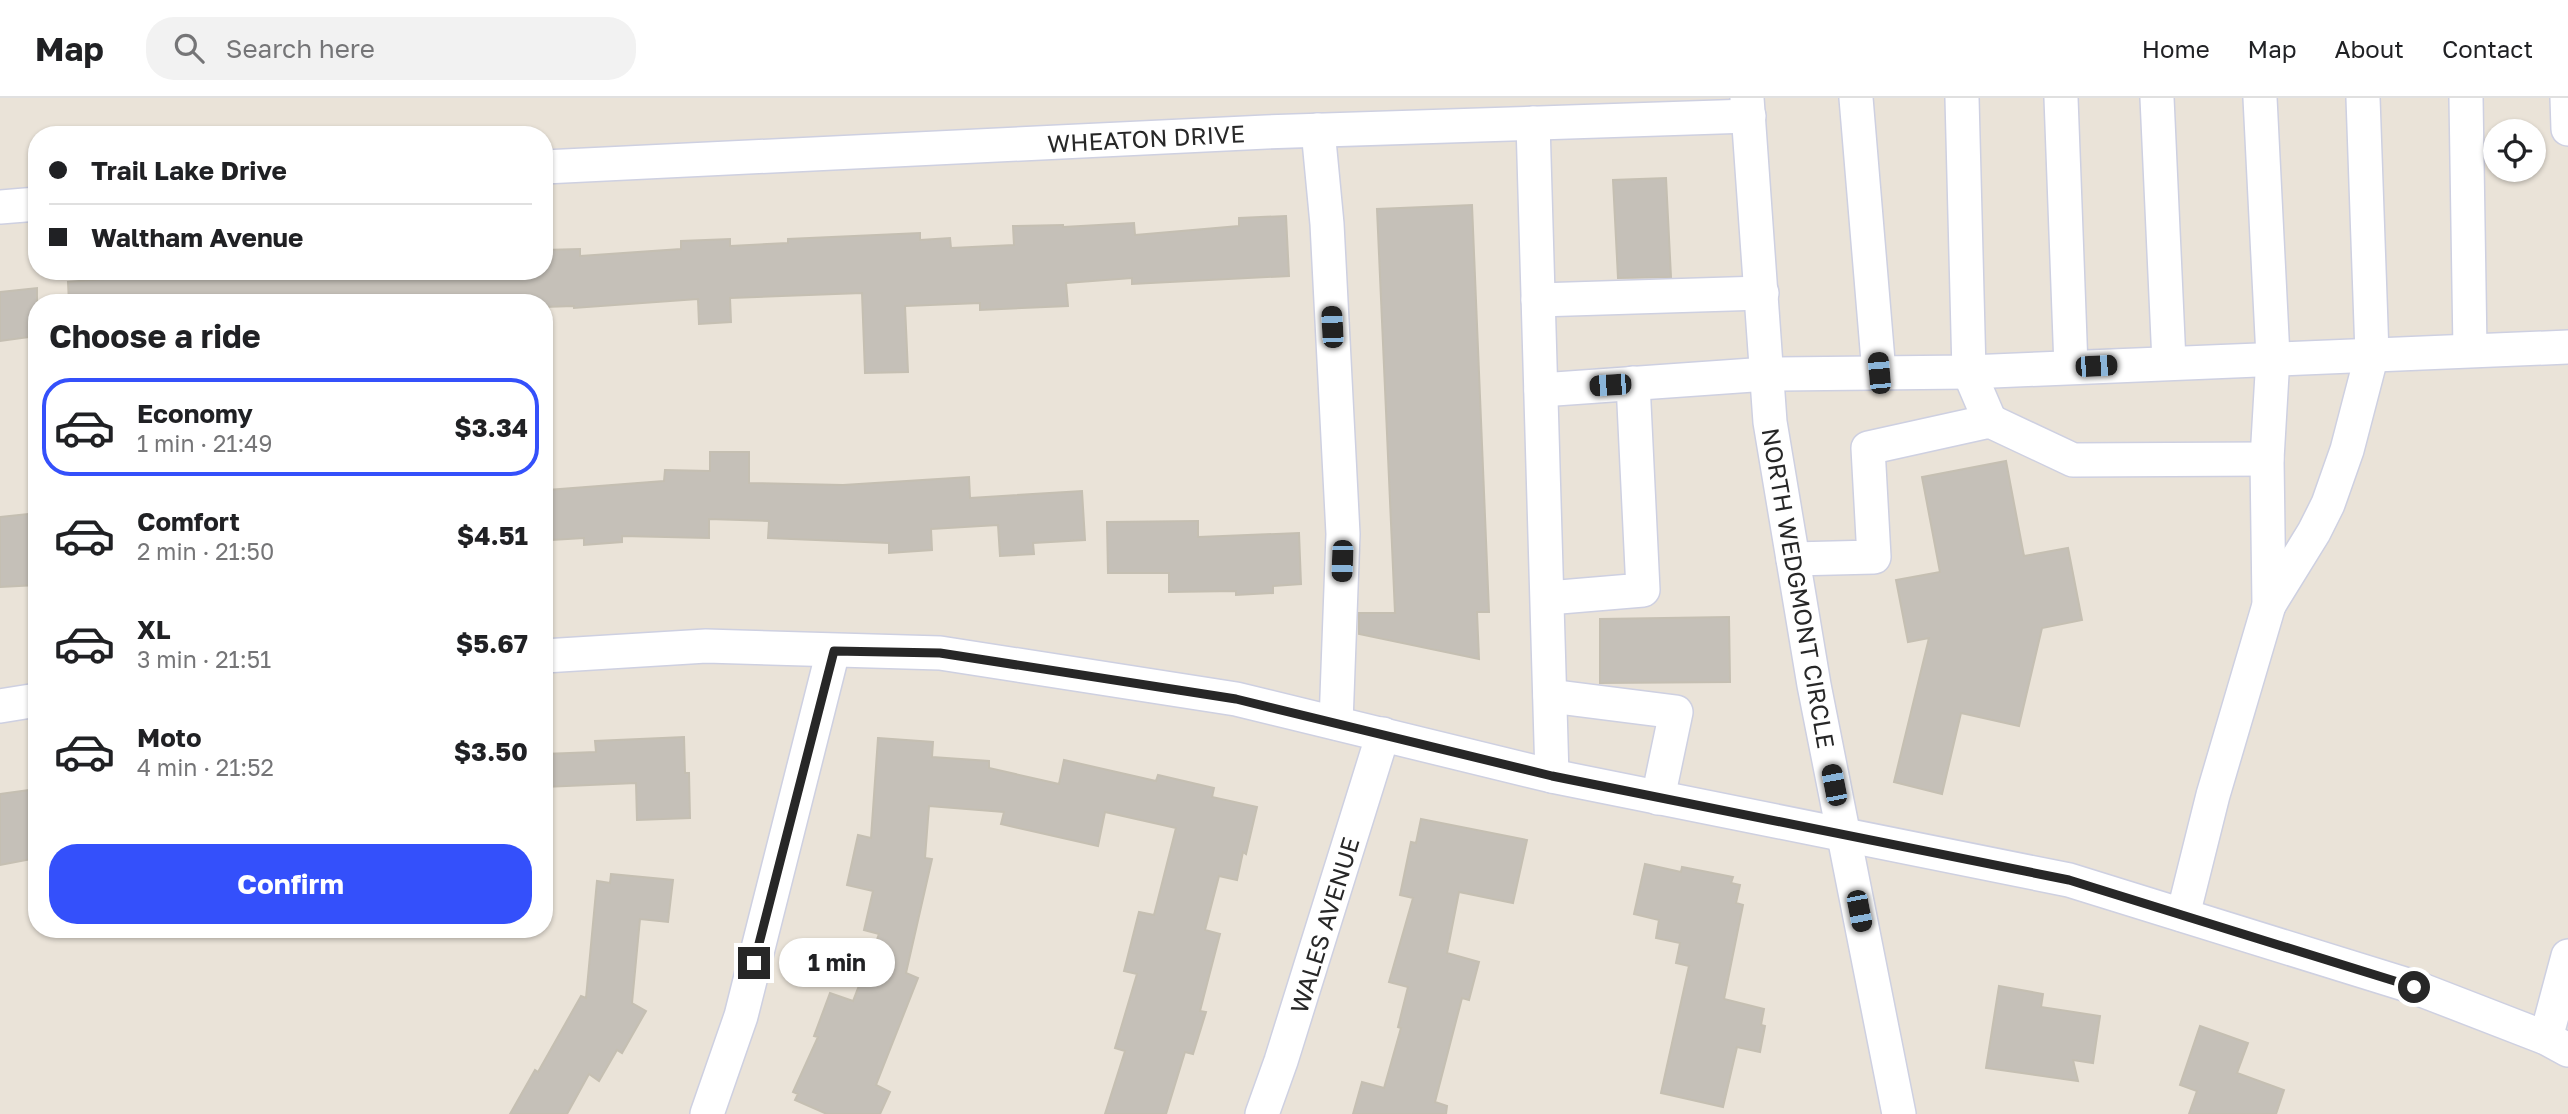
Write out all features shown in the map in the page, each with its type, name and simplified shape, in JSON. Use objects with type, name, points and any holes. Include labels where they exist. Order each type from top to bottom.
[{"type":"street","points":[[1856,98],[1879,373]]},
{"type":"street","points":[[1962,98],[1969,372],[1990,421]]},
{"type":"street","points":[[2062,98],[2071,367]]},
{"type":"street","points":[[2157,98],[2169,362]]},
{"type":"street","points":[[2260,98],[2273,357],[2267,459],[2269,605]]},
{"type":"street","points":[[2183,915],[2213,795],[2269,605],[2328,504],[2347,450],[2372,354],[2363,98]]},
{"type":"street","points":[[2466,98],[2470,350]]},
{"type":"street","points":[[2567,98],[2568,129]]},
{"type":"street","name":"WHEATON DRIVE","points":[[553,167],[1318,130],[1533,123],[1748,107]]},
{"type":"street","name":"NORTH WEDGMONT CIRCLE","points":[[1748,107],[1770,422],[1814,685],[1899,1114]]},
{"type":"street","points":[[1533,123],[1552,776]]},
{"type":"street","points":[[1318,130],[1327,224],[1343,534],[1336,723]]},
{"type":"street","points":[[0,207],[28,205]]},
{"type":"street","points":[[1538,300],[1762,293]]},
{"type":"street","points":[[1541,390],[1767,374],[1969,372],[2273,357],[2568,347]]},
{"type":"street","points":[[1548,598],[1643,590],[1633,383]]},
{"type":"street","points":[[1793,559],[1874,557],[1868,448],[1990,421],[2073,460],[2267,459]]},
{"type":"street","points":[[553,655],[706,646],[940,653],[1236,699],[1552,776],[2069,880],[2414,987],[2557,1044],[2568,956]]},
{"type":"street","points":[[707,1114],[741,1016],[834,651]]},
{"type":"street","points":[[1550,696],[1676,712],[1658,798]]},
{"type":"street","points":[[0,706],[28,701]]},
{"type":"street","name":"WALES AVENUE","points":[[1262,1114],[1383,734]]},
{"type":"building","points":[[1666,178],[1671,277],[1618,278],[1613,180]]},
{"type":"building","points":[[1472,205],[1489,612],[1477,612],[1479,659],[1359,634],[1359,613],[1395,613],[1377,209]]},
{"type":"building","points":[[1286,216],[1289,276],[1132,284],[1132,278],[1066,283],[1068,306],[980,310],[980,303],[905,306],[908,372],[865,373],[862,293],[730,298],[731,322],[699,324],[698,299],[574,308],[553,307],[553,294],[69,294],[68,282],[92,280],[553,280],[553,250],[580,249],[580,256],[681,249],[681,241],[730,239],[730,246],[788,243],[788,239],[920,233],[920,240],[950,238],[951,248],[1014,245],[1013,226],[1063,227],[1134,223],[1135,235],[1239,226],[1239,218]]},
{"type":"building","points":[[37,288],[37,294],[28,294],[28,337],[0,341],[0,292]]},
{"type":"building","points":[[710,452],[749,452],[749,483],[843,485],[969,477],[970,498],[1082,491],[1085,540],[1033,543],[1034,554],[1000,556],[998,525],[931,529],[932,550],[889,553],[889,543],[768,538],[769,521],[709,519],[709,538],[622,536],[622,542],[584,545],[584,538],[553,540],[553,490],[664,481],[665,470],[710,471]]},
{"type":"building","points":[[2006,461],[2024,556],[2068,548],[2082,620],[2042,628],[2019,726],[1961,713],[1942,794],[1894,782],[1929,638],[1908,642],[1896,580],[1940,572],[1922,477]]},
{"type":"building","points":[[28,514],[28,585],[0,587],[0,517]]},
{"type":"building","points":[[1198,521],[1198,537],[1299,533],[1301,584],[1273,586],[1273,593],[1236,595],[1236,591],[1169,592],[1169,573],[1108,573],[1107,522]]},
{"type":"building","points":[[1729,617],[1730,682],[1600,683],[1600,619]]},
{"type":"building","points":[[684,737],[685,773],[689,773],[690,818],[637,820],[636,783],[553,787],[553,754],[596,752],[595,741]]},
{"type":"building","points":[[878,738],[933,742],[932,757],[989,761],[989,768],[1059,784],[1064,760],[1156,781],[1158,775],[1214,788],[1212,797],[1257,807],[1237,880],[1219,876],[1205,930],[1220,934],[1200,1011],[1206,1012],[1193,1054],[1185,1052],[1166,1114],[1105,1114],[1125,1051],[1115,1048],[1137,974],[1124,971],[1139,912],[1154,915],[1176,828],[1105,812],[1098,846],[1001,824],[1004,812],[929,806],[925,858],[932,859],[906,973],[918,978],[876,1085],[890,1092],[880,1114],[827,1114],[795,1100],[798,1094],[793,1092],[818,1037],[814,1036],[830,993],[853,1001],[879,934],[864,930],[873,891],[847,885],[858,835],[871,838]]},
{"type":"building","points":[[28,790],[28,860],[0,865],[0,794]]},
{"type":"building","points":[[1421,819],[1527,840],[1513,903],[1459,892],[1447,953],[1479,962],[1469,1000],[1462,998],[1435,1102],[1447,1106],[1446,1114],[1353,1114],[1362,1082],[1384,1088],[1401,1028],[1398,1027],[1408,987],[1389,982],[1413,898],[1400,895],[1411,842],[1416,843]]},
{"type":"building","points":[[1645,864],[1681,872],[1682,867],[1733,877],[1731,883],[1740,885],[1736,903],[1743,905],[1724,999],[1764,1009],[1761,1025],[1765,1026],[1760,1052],[1737,1047],[1723,1107],[1661,1093],[1689,966],[1676,963],[1680,943],[1656,938],[1659,920],[1634,914]]},
{"type":"building","points":[[611,874],[673,880],[668,922],[640,919],[632,1003],[646,1011],[622,1053],[617,1050],[599,1081],[589,1074],[567,1114],[510,1114],[535,1070],[538,1072],[581,996],[586,998],[597,881],[610,883]]},
{"type":"building","points":[[1999,986],[2043,994],[2041,1007],[2100,1016],[2093,1063],[2073,1060],[2078,1081],[1986,1068]]},
{"type":"building","points":[[2200,1026],[2248,1043],[2237,1073],[2284,1090],[2276,1114],[2189,1114],[2197,1091],[2180,1085]]},
{"type":"route","points":[[754,963],[834,651],[940,653],[1236,699],[1552,776],[2069,880],[2414,987]]}]
